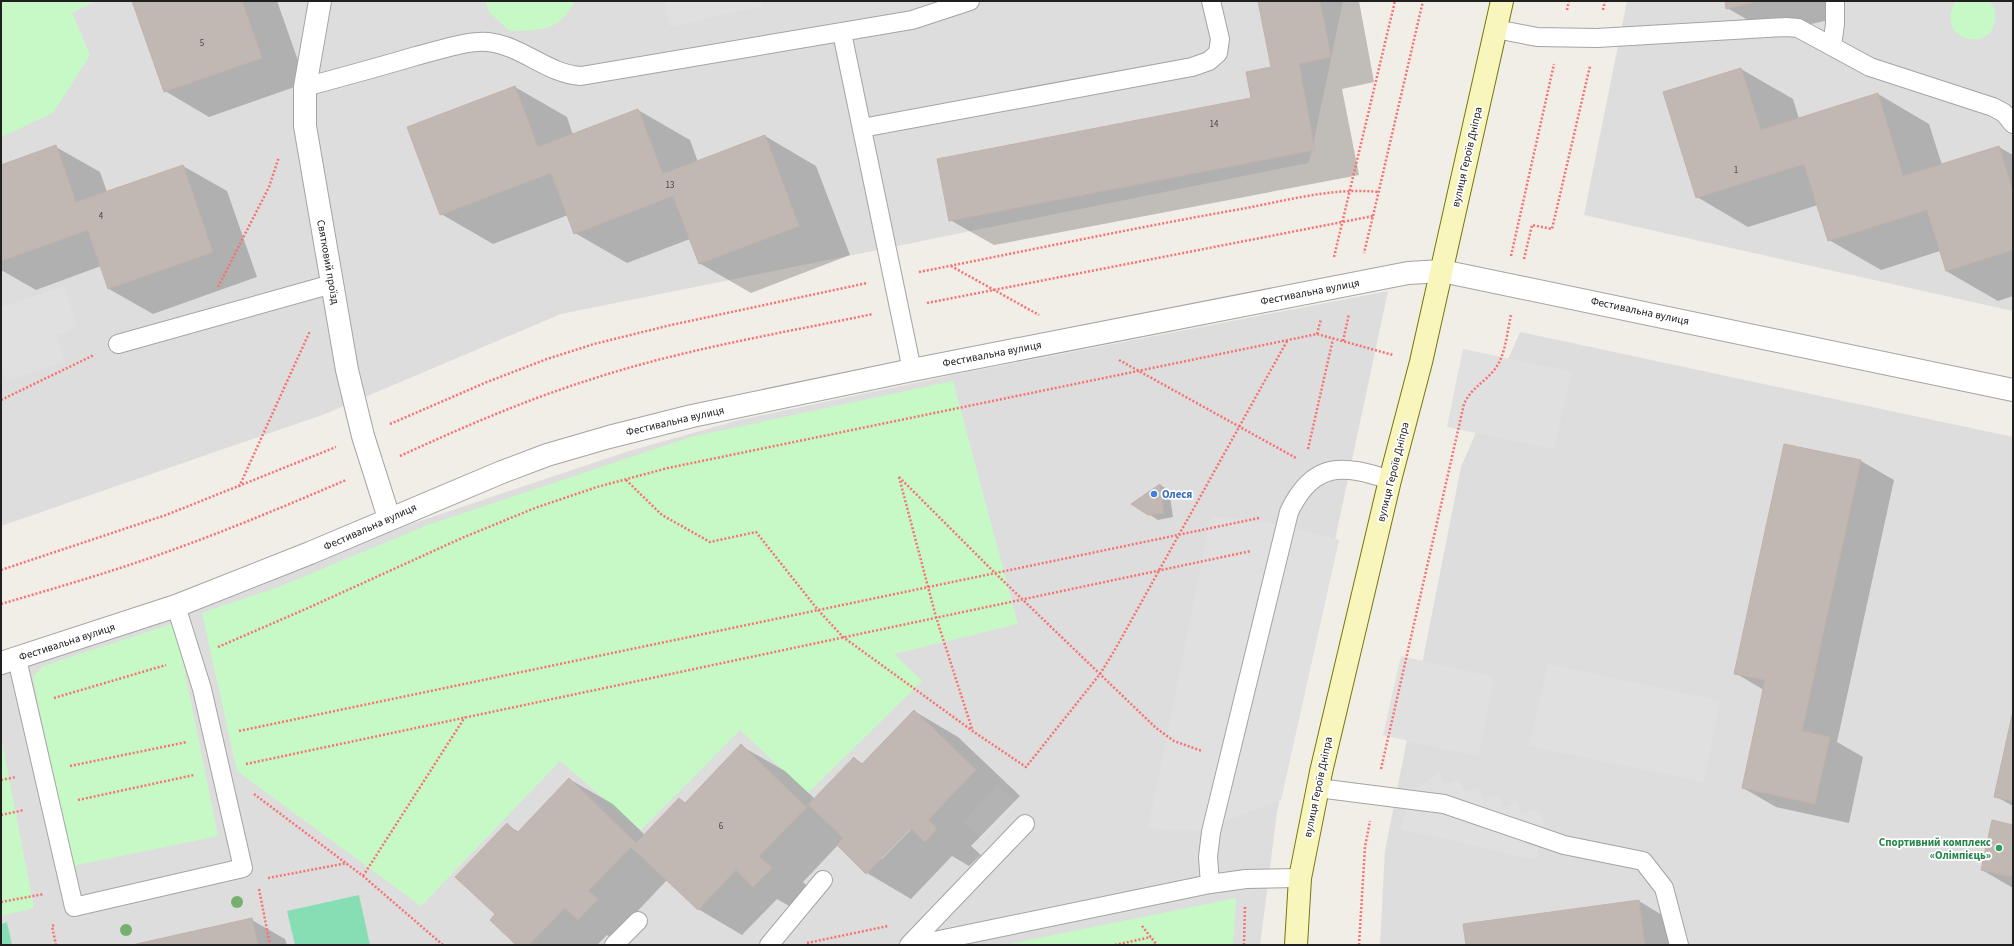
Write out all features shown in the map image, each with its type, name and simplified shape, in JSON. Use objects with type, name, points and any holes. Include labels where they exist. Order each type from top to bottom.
[{"type":"street","name":"Святковий проїзд","points":[[320,1],[305,87],[305,126],[347,370],[363,436],[389,518]]},
{"type":"street","name":"вулиця Героїв Дніпра","points":[[1296,945],[1300,878],[1318,788],[1390,480],[1421,362],[1502,1]]},
{"type":"street","name":"Фестивальна вулиця","points":[[9,661],[176,606],[310,554],[389,518],[508,470],[547,455],[609,436],[692,416],[912,370],[1408,273],[1442,271],[1511,284],[2013,390]]},
{"type":"lane","points":[[305,87],[435,51],[461,45],[486,42],[507,45],[567,75],[581,76],[912,20],[970,1]]},
{"type":"lane","points":[[862,128],[1192,67],[1209,61],[1218,53],[1220,39],[1211,1]]},
{"type":"lane","points":[[1832,46],[1835,24],[1835,1]]},
{"type":"lane","points":[[1496,29],[1530,36],[1597,38],[1786,26],[1798,28],[1870,66],[1993,107],[2004,113],[2013,124]]},
{"type":"lane","points":[[842,33],[912,370]]},
{"type":"lane","points":[[118,344],[332,284]]},
{"type":"lane","points":[[1210,884],[1208,857],[1210,832],[1288,512],[1302,489],[1315,478],[1327,472],[1350,469],[1390,480]]},
{"type":"lane","points":[[9,661],[28,705],[74,907],[244,868],[214,736],[192,656],[176,606]]},
{"type":"lane","points":[[1318,788],[1444,804],[1564,845],[1643,861],[1664,888],[1679,945]]},
{"type":"lane","points":[[909,945],[1025,824]]},
{"type":"lane","points":[[914,945],[1210,884],[1246,879],[1300,878]]},
{"type":"lane","points":[[769,945],[823,880]]},
{"type":"lane","points":[[614,945],[638,921]]},
{"type":"path","points":[[1317,334],[1341,222],[1394,1]]},
{"type":"path","points":[[1343,341],[1423,1]]},
{"type":"path","points":[[1511,284],[1532,225],[1552,229],[1605,1]]},
{"type":"path","points":[[1359,945],[1365,847],[1375,796],[1464,404],[1469,393],[1487,377],[1501,358],[1511,284],[1560,38]]},
{"type":"path","points":[[215,294],[269,187],[282,151]]},
{"type":"path","points":[[1,570],[166,515],[363,436],[487,382],[547,359],[594,344],[671,325],[893,277],[1217,213],[1349,190],[1379,192]]},
{"type":"path","points":[[1,604],[125,567],[176,549],[262,516],[456,431],[586,381],[700,350],[992,289],[1373,216]]},
{"type":"path","points":[[950,266],[1080,336]]},
{"type":"path","points":[[238,487],[313,326]]},
{"type":"path","points":[[28,705],[104,684],[192,656],[255,631],[462,538],[520,514],[597,487],[738,452],[1317,334],[1421,362]]},
{"type":"path","points":[[1307,456],[1333,338]]},
{"type":"path","points":[[626,480],[662,515],[710,542],[756,532],[818,610],[843,637],[974,732],[1026,767],[1100,674],[1160,570],[1287,340]]},
{"type":"path","points":[[1,400],[118,344]]},
{"type":"path","points":[[1118,359],[1298,460]]},
{"type":"path","points":[[974,732],[936,617],[899,477],[995,573],[1168,738],[1228,760]]},
{"type":"path","points":[[43,772],[1288,512]]},
{"type":"path","points":[[51,805],[1280,545]]},
{"type":"path","points":[[363,876],[465,718]]},
{"type":"path","points":[[221,769],[347,863],[443,945]]},
{"type":"path","points":[[258,879],[347,863]]},
{"type":"path","points":[[244,868],[258,879],[270,945]]},
{"type":"path","points":[[1238,945],[1244,944],[1246,879]]},
{"type":"path","points":[[1,902],[70,888]]},
{"type":"path","points":[[1141,925],[1157,945]]},
{"type":"path","points":[[1115,945],[1151,937]]},
{"type":"shaded area","points":[[1,1],[1343,1],[1311,155],[1308,163],[561,314],[325,414],[1,526]]},
{"type":"shaded area","points":[[664,1],[761,1],[762,6],[670,27]]},
{"type":"shaded area","points":[[1627,1],[2013,1],[2013,311],[1584,215]]},
{"type":"shaded area","points":[[64,286],[77,327],[56,336],[65,362],[7,381],[1,363],[1,307]]},
{"type":"shaded area","points":[[1388,291],[1277,812],[1260,945],[1,945],[1,672],[37,663],[244,590],[405,526],[629,451],[739,420],[957,374]]},
{"type":"shaded area","points":[[1520,332],[2013,437],[2013,945],[1380,945],[1385,851],[1461,467]]},
{"type":"shaded area","points":[[1463,349],[1572,372],[1554,449],[1447,427]]},
{"type":"shaded area","points":[[1211,516],[1284,525],[1339,540],[1281,800],[1220,823],[1211,832],[1148,828]]},
{"type":"shaded area","points":[[1401,656],[1494,677],[1479,757],[1383,735]]},
{"type":"shaded area","points":[[1548,664],[1720,701],[1704,782],[1529,746]]},
{"type":"shaded area","points":[[1439,772],[1445,785],[1459,779],[1465,792],[1478,787],[1484,799],[1498,794],[1503,808],[1517,801],[1522,814],[1538,809],[1544,823],[1536,860],[1401,829],[1408,795]]},
{"type":"shaded area","points":[[997,785],[1017,803],[983,840],[963,822]]},
{"type":"green space","points":[[1,1],[95,1],[72,13],[90,55],[53,113],[1,137]]},
{"type":"green space","points":[[485,1],[575,1],[569,11],[555,24],[540,29],[510,31],[490,13]]},
{"type":"green space","points":[[1956,1],[1989,1],[1995,10],[1995,21],[1991,31],[1984,37],[1974,39],[1965,38],[1957,33],[1952,25],[1951,14]]},
{"type":"green space","points":[[953,381],[1018,624],[894,654],[922,681],[808,793],[740,730],[641,830],[560,761],[421,906],[237,771],[202,613],[281,586],[425,526],[691,437]]},
{"type":"green space","points":[[175,623],[218,836],[72,866],[33,677],[43,666]]},
{"type":"green space","points":[[1,737],[34,908],[1,916]]},
{"type":"green space","points":[[359,895],[370,945],[295,945],[287,911]]},
{"type":"green space","points":[[1236,898],[1233,945],[1005,945]]},
{"type":"green space","points":[[7,922],[12,945],[1,945],[1,924]]},
{"type":"building","points":[[132,1],[242,1],[262,58],[164,92]]},
{"type":"building","points":[[1258,1],[1320,1],[1331,57],[1299,64],[1315,150],[949,221],[937,159],[1251,98],[1246,72],[1271,67]]},
{"type":"building","points":[[1725,1],[1760,1],[1726,9]]},
{"type":"building","points":[[1741,68],[1761,130],[1878,93],[1903,176],[1999,146],[2013,191],[2013,250],[1946,271],[1927,210],[1828,241],[1804,164],[1696,198],[1663,92]]},
{"type":"building","points":[[515,86],[538,147],[638,109],[663,174],[765,135],[799,226],[699,264],[673,196],[574,234],[551,173],[440,215],[407,127]]},
{"type":"building","points":[[56,145],[76,202],[183,165],[213,252],[108,289],[88,230],[1,261],[1,165]]},
{"type":"building","points":[[1784,444],[1861,460],[1802,731],[1830,737],[1815,804],[1742,788],[1765,680],[1734,674]]},
{"type":"building","name":"Олеся","points":[[1160,484],[1164,513],[1148,515],[1131,504]]},
{"type":"building","points":[[914,710],[976,770],[928,820],[937,829],[925,842],[911,828],[866,874],[837,845],[843,838],[809,805],[759,856],[772,868],[753,887],[736,870],[698,910],[631,847],[588,891],[598,899],[578,920],[565,908],[529,945],[516,945],[490,920],[495,914],[455,877],[507,823],[517,833],[569,778],[636,843],[679,798],[685,803],[741,744],[806,807],[854,757],[861,765]]},
{"type":"building","points":[[2013,711],[2013,801],[1994,797]]},
{"type":"building","name":"Спортивний комплекс «Олімпієць»","points":[[1992,820],[2013,825],[2013,877],[1981,870]]},
{"type":"building","points":[[1639,900],[1645,945],[1466,945],[1463,924]]},
{"type":"building","points":[[252,918],[258,945],[132,945]]},
{"type":"place","name":"Олеся","points":[[1154,494]]},
{"type":"place","name":"Спортивний комплекс «Олімпієць»","points":[[1999,848]]}]
